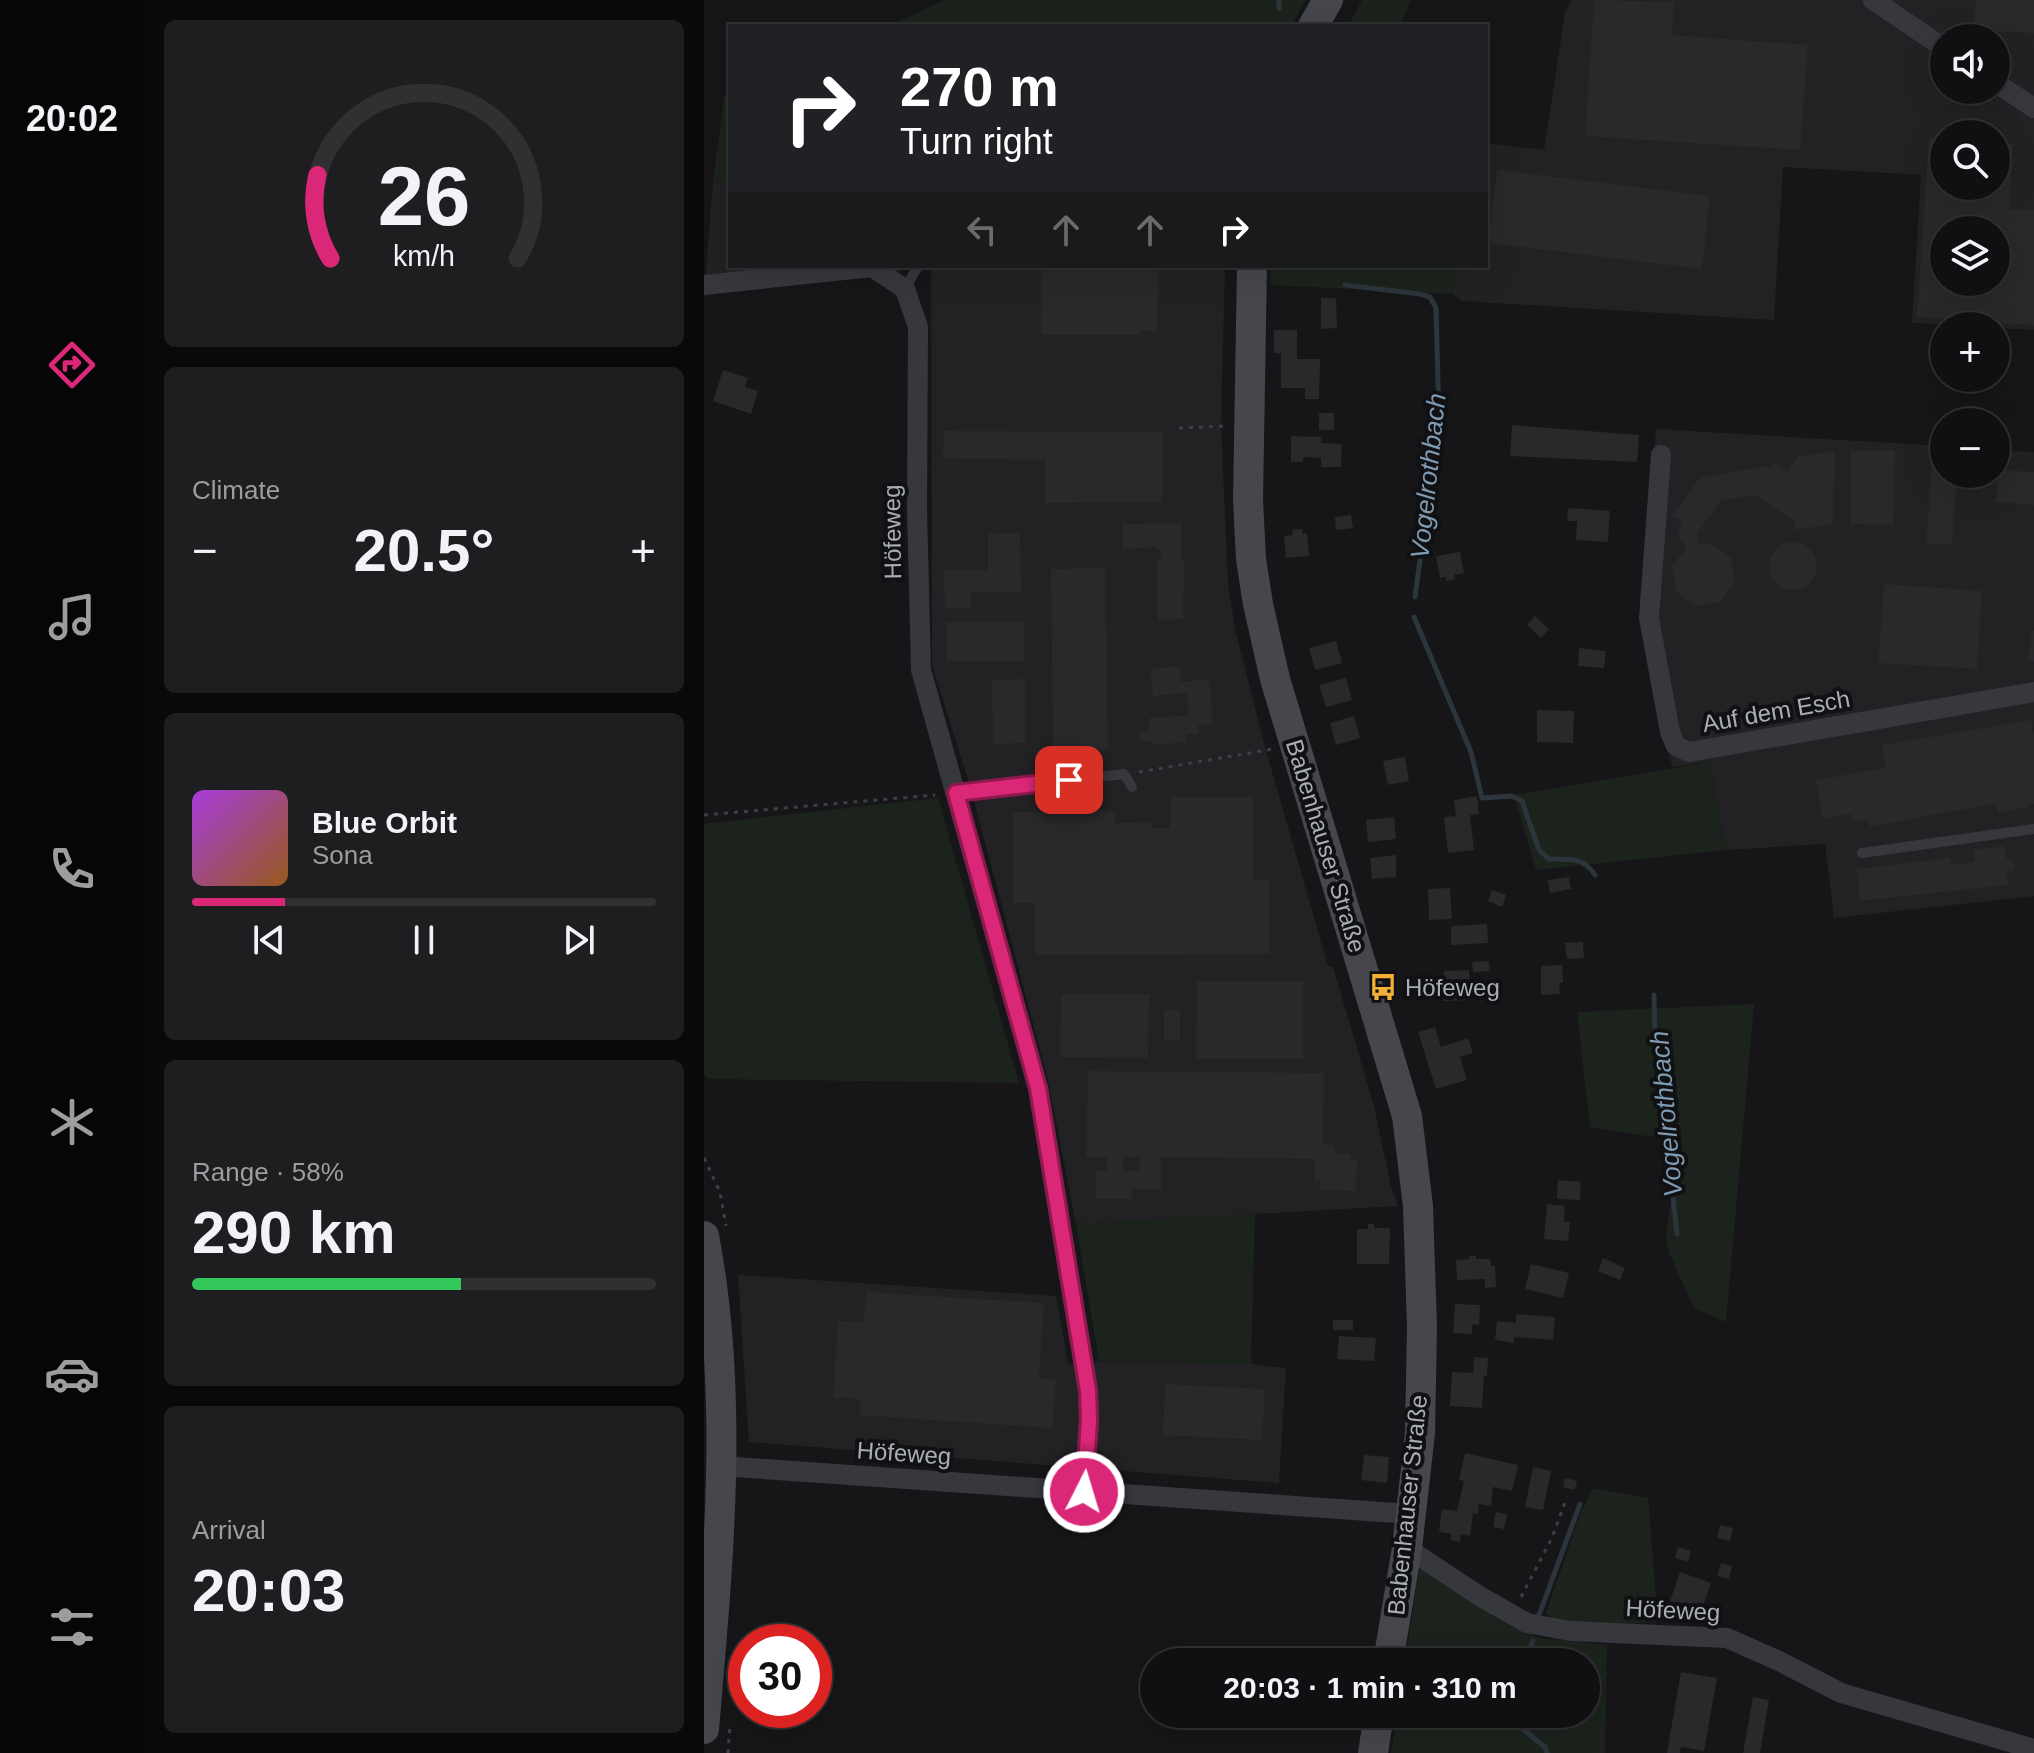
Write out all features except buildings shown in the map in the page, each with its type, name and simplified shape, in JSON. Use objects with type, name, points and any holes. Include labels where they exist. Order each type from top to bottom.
[{"type":"main road","points":[[1314,24],[1328,0]]},
{"type":"main road","name":"Babenhauser Straße","points":[[1252,268],[1248,500],[1251,559],[1258,604],[1275,679],[1387,1047],[1413,1148],[1422,1347],[1420,1433],[1407,1548],[1390,1648]]},
{"type":"main road","points":[[704,1236],[718,1355],[721,1466],[704,1729]]},
{"type":"main road","points":[[1373,1753],[1377,1728]]},
{"type":"street","points":[[1873,0],[1930,39]]},
{"type":"street","points":[[2010,92],[2034,108]]},
{"type":"street","points":[[704,285],[863,268]]},
{"type":"street","points":[[874,268],[905,289]]},
{"type":"street","name":"Höfeweg","points":[[905,289],[918,327],[917,509],[921,670],[1038,1088],[1088,1390],[1084,1492]]},
{"type":"street","name":"Auf dem Esch","points":[[1661,455],[1649,618],[1670,732],[1676,746],[1689,752],[2034,692]]},
{"type":"street","name":"Höfeweg","points":[[721,1466],[1411,1514]]},
{"type":"street","name":"Höfeweg","points":[[1407,1548],[1527,1623],[1570,1631],[1727,1638],[1841,1693],[2034,1749]]},
{"type":"lane","points":[[905,289],[917,268]]},
{"type":"lane","points":[[956,793],[1124,774],[1132,787]]},
{"type":"lane","points":[[1862,853],[2034,829]]},
{"type":"path","points":[[1179,428],[1227,426]]},
{"type":"path","points":[[1124,774],[1273,749]]},
{"type":"path","points":[[704,815],[956,793]]},
{"type":"path","points":[[1511,1614],[1541,1562],[1567,1497]]},
{"type":"shaded area","points":[[944,0],[1306,0],[1292,24],[893,24]]},
{"type":"shaded area","points":[[1362,0],[1411,0],[1400,24],[1349,24]]},
{"type":"shaded area","points":[[1571,0],[2034,0],[2034,330],[2010,329],[2010,312],[1930,312],[1930,324],[1912,323],[1921,175],[1783,167],[1774,320],[1462,301],[1453,294],[1454,268],[1488,268],[1488,143],[1544,150],[1565,13]]},
{"type":"shaded area","points":[[728,95],[728,179],[713,183],[724,96]]},
{"type":"shaded area","points":[[728,179],[728,268],[923,268],[704,295],[713,183]]},
{"type":"shaded area","points":[[931,268],[1225,268],[1221,422],[1228,583],[1235,629],[1265,747],[1328,966],[1333,967],[1374,1106],[1398,1206],[1076,1224],[1047,1076],[970,786],[932,665]]},
{"type":"shaded area","points":[[1271,268],[1454,268],[1453,294],[1270,285]]},
{"type":"shaded area","points":[[1656,429],[1930,445],[1930,488],[2010,488],[2010,451],[2034,452],[2034,896],[1834,918],[1825,844],[1726,850],[1710,762],[1672,767],[1641,603]]},
{"type":"shaded area","points":[[1710,762],[1726,850],[1536,870],[1514,795]]},
{"type":"shaded area","points":[[938,798],[1019,1083],[708,1079],[704,1074],[704,824]]},
{"type":"shaded area","points":[[1754,1004],[1726,1322],[1694,1308],[1669,1253],[1666,1237],[1679,1141],[1590,1127],[1577,1012]]},
{"type":"shaded area","points":[[1255,1213],[1251,1364],[1099,1361],[1076,1224]]},
{"type":"shaded area","points":[[738,1275],[1056,1296],[1068,1364],[1099,1361],[1251,1364],[1286,1368],[1279,1483],[749,1442]]},
{"type":"shaded area","points":[[1593,1488],[1648,1498],[1658,1622],[1584,1625],[1556,1619],[1546,1613],[1579,1517]]},
{"type":"shaded area","points":[[1419,1570],[1430,1570],[1485,1610],[1539,1638],[1607,1645],[1605,1753],[1391,1753],[1395,1728],[1600,1728],[1600,1648],[1407,1648]]},
{"type":"waterway","name":"Vogelrothbach","points":[[1279,0],[1279,8]]},
{"type":"waterway","name":"Vogelrothbach","points":[[1345,285],[1420,294],[1430,297],[1436,308],[1439,420],[1415,597]]},
{"type":"waterway","name":"Vogelrothbach","points":[[1414,617],[1471,752],[1482,798],[1512,796],[1522,801],[1539,850],[1549,859],[1581,862],[1595,875]]},
{"type":"waterway","name":"Vogelrothbach","points":[[1654,995],[1655,1031],[1677,1234]]},
{"type":"waterway","name":"Vogelrothbach","points":[[1539,1615],[1580,1504]]},
{"type":"waterway","name":"Vogelrothbach","points":[[1530,1648],[1533,1641]]},
{"type":"waterway","name":"Vogelrothbach","points":[[1521,1728],[1545,1747],[1547,1753]]},
{"type":"place","name":"Höfeweg","points":[[1383,987]]},
{"type":"route","points":[[1069,780],[956,793],[1038,1088],[1088,1390],[1084,1492]]}]
